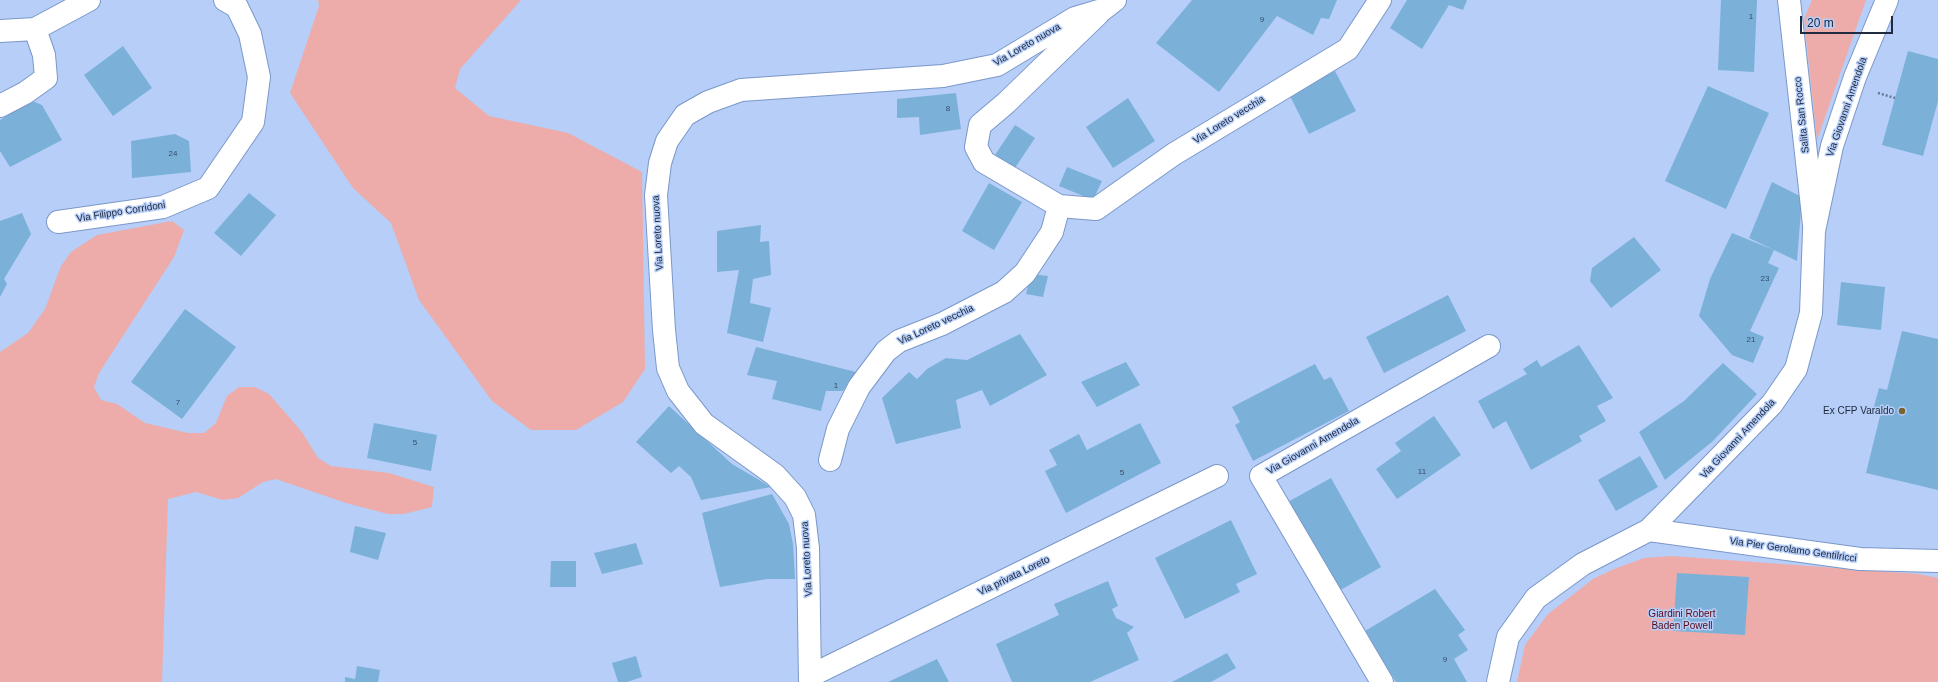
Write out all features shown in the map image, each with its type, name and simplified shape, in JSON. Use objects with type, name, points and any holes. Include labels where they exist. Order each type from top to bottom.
[{"type":"street","points":[[0,31],[35,29],[89,0]]},
{"type":"street","name":"Via Filippo Corridoni","points":[[58,222],[163,207],[208,188],[253,122],[259,77],[250,34],[237,7],[225,0]]},
{"type":"street","name":"Via Loreto vecchia","points":[[1108,5],[1006,103],[980,125],[976,147],[984,162],[1059,206],[1096,209],[1174,154],[1348,49],[1380,0]]},
{"type":"street","name":"Salita San Rocco","points":[[1789,0],[1814,231]]},
{"type":"street","name":"Via Giovanni Amendola","points":[[1498,682],[1508,637],[1536,598],[1583,564],[1649,530],[1772,404],[1796,369],[1811,313],[1814,231],[1832,146],[1856,77],[1887,0]]},
{"type":"street","name":"Via Loreto nuova","points":[[810,679],[808,548],[804,515],[795,497],[775,475],[704,424],[678,391],[668,368],[656,195],[660,164],[667,142],[685,115],[708,102],[741,90],[943,76],[997,65],[1075,18],[1108,5]]},
{"type":"street","points":[[0,106],[25,93],[46,78],[44,55],[35,29]]},
{"type":"street","name":"Via Loreto vecchia","points":[[830,460],[838,429],[859,387],[886,351],[899,341],[942,324],[1004,292],[1024,273],[1052,232],[1059,206]]},
{"type":"street","name":"Via Giovanni Amendola","points":[[1382,682],[1261,476],[1489,346]]},
{"type":"street","name":"Via privata Loreto","points":[[810,679],[1217,476]]},
{"type":"street","name":"Via Pier Gerolamo Gentilricci","points":[[1649,530],[1860,559],[1938,561]]},
{"type":"green space","points":[[318,0],[521,0],[460,69],[455,88],[489,116],[568,133],[642,172],[645,369],[623,402],[576,430],[531,430],[492,401],[419,300],[391,223],[353,188],[290,93],[319,6]]},
{"type":"green space","points":[[1812,0],[1866,0],[1817,140],[1804,19]]},
{"type":"green space","points":[[172,221],[184,230],[174,257],[99,373],[94,387],[101,400],[117,404],[145,423],[188,433],[204,433],[216,423],[227,396],[239,387],[255,387],[269,394],[302,432],[318,458],[331,466],[389,473],[434,487],[432,507],[404,514],[388,514],[346,503],[276,479],[263,482],[238,498],[223,500],[196,492],[168,499],[162,682],[0,682],[0,352],[28,333],[45,309],[61,266],[71,252],[97,235]]},
{"type":"green space","name":"Giardini Robert Baden Powell","points":[[1672,556],[1918,574],[1938,578],[1938,682],[1517,682],[1525,645],[1548,614],[1593,579],[1614,569],[1644,558]]},
{"type":"building","points":[[1192,0],[1337,0],[1329,19],[1321,18],[1313,35],[1277,16],[1219,92],[1156,43]]},
{"type":"building","points":[[1407,0],[1467,0],[1463,10],[1449,5],[1422,49],[1390,28]]},
{"type":"building","points":[[1721,0],[1757,0],[1754,72],[1718,70]]},
{"type":"building","points":[[123,46],[152,88],[113,116],[84,75]]},
{"type":"building","points":[[1908,51],[1938,59],[1938,101],[1923,156],[1882,145]]},
{"type":"building","points":[[1335,71],[1356,111],[1309,134],[1289,94]]},
{"type":"building","points":[[1708,86],[1769,113],[1726,209],[1665,181]]},
{"type":"building","points":[[956,93],[961,129],[920,135],[919,117],[897,118],[897,99]]},
{"type":"building","points":[[1128,98],[1155,141],[1113,168],[1086,127]]},
{"type":"building","points":[[32,101],[42,105],[62,140],[10,167],[0,151],[0,120]]},
{"type":"building","points":[[1015,125],[1035,138],[1015,168],[995,155]]},
{"type":"building","points":[[175,134],[189,141],[191,172],[132,178],[131,141]]},
{"type":"building","points":[[1067,167],[1102,181],[1093,200],[1059,186]]},
{"type":"building","points":[[1772,182],[1802,197],[1797,261],[1749,238]]},
{"type":"building","points":[[989,183],[1022,202],[994,250],[962,231]]},
{"type":"building","points":[[249,193],[276,215],[241,256],[214,233]]},
{"type":"building","points":[[22,213],[31,234],[4,279],[7,284],[0,297],[0,221]]},
{"type":"building","points":[[761,225],[760,242],[769,241],[771,275],[753,279],[750,303],[771,308],[763,342],[727,333],[739,270],[717,272],[717,231]]},
{"type":"building","points":[[1732,233],[1774,250],[1768,263],[1779,268],[1750,331],[1764,337],[1753,363],[1732,355],[1699,316],[1710,279]]},
{"type":"building","points":[[1634,237],[1661,270],[1611,308],[1590,281],[1592,268]]},
{"type":"building","points":[[1031,274],[1048,276],[1043,297],[1026,294]]},
{"type":"building","points":[[1841,282],[1885,287],[1881,330],[1837,325]]},
{"type":"building","points":[[1448,295],[1466,331],[1384,373],[1366,337]]},
{"type":"building","points":[[185,309],[236,347],[182,419],[131,382]]},
{"type":"building","name":"Ex CFP Varaldo","points":[[1902,331],[1938,339],[1938,490],[1866,473],[1881,412],[1873,410],[1879,388],[1887,390]]},
{"type":"building","points":[[1020,334],[1047,375],[990,406],[982,390],[956,400],[961,428],[896,444],[882,398],[909,372],[917,379],[927,369],[946,358],[967,360]]},
{"type":"building","points":[[1579,345],[1613,398],[1597,406],[1606,421],[1579,436],[1582,441],[1531,470],[1506,421],[1493,429],[1478,401],[1527,374],[1523,369],[1537,360],[1541,367]]},
{"type":"building","points":[[756,347],[856,372],[843,391],[826,391],[821,411],[772,399],[777,381],[747,375]]},
{"type":"building","points":[[1126,362],[1140,385],[1097,407],[1081,382]]},
{"type":"building","points":[[1723,363],[1757,394],[1713,441],[1665,480],[1639,432],[1684,401]]},
{"type":"building","points":[[1315,364],[1324,380],[1331,377],[1349,411],[1253,461],[1235,425],[1240,422],[1232,407]]},
{"type":"building","points":[[669,406],[732,464],[771,487],[701,500],[691,477],[679,466],[671,473],[636,442]]},
{"type":"building","points":[[1434,416],[1461,455],[1397,499],[1376,469],[1401,451],[1395,443]]},
{"type":"building","points":[[374,423],[437,435],[431,471],[367,458]]},
{"type":"building","points":[[1140,423],[1161,463],[1066,513],[1045,471],[1057,465],[1049,450],[1079,434],[1087,450]]},
{"type":"building","points":[[1640,456],[1658,487],[1616,511],[1598,480]]},
{"type":"building","points":[[1331,478],[1381,567],[1337,592],[1286,503]]},
{"type":"building","points":[[772,494],[789,524],[793,544],[795,579],[767,579],[720,587],[702,513]]},
{"type":"building","points":[[1231,520],[1257,574],[1236,584],[1240,592],[1185,619],[1155,558]]},
{"type":"building","points":[[355,526],[386,533],[378,560],[350,552]]},
{"type":"building","points":[[636,543],[643,564],[602,574],[594,553]]},
{"type":"building","points":[[551,561],[576,561],[576,587],[550,587]]},
{"type":"building","points":[[1677,573],[1749,577],[1745,635],[1673,631]]},
{"type":"building","points":[[1108,581],[1118,606],[1112,609],[1116,618],[1134,627],[1127,633],[1139,660],[1090,682],[1012,682],[996,644],[1059,615],[1054,604]]},
{"type":"building","points":[[1435,589],[1465,630],[1458,635],[1468,650],[1454,659],[1467,682],[1396,682],[1365,631]]},
{"type":"building","points":[[1227,653],[1236,668],[1211,682],[1172,682]]},
{"type":"building","points":[[636,656],[642,677],[627,682],[618,682],[612,663]]},
{"type":"building","points":[[937,659],[949,682],[888,682]]},
{"type":"building","points":[[357,666],[380,670],[378,682],[345,682],[345,677],[355,679]]},
{"type":"place","name":"Ex CFP Varaldo","points":[[1902,411]]}]
